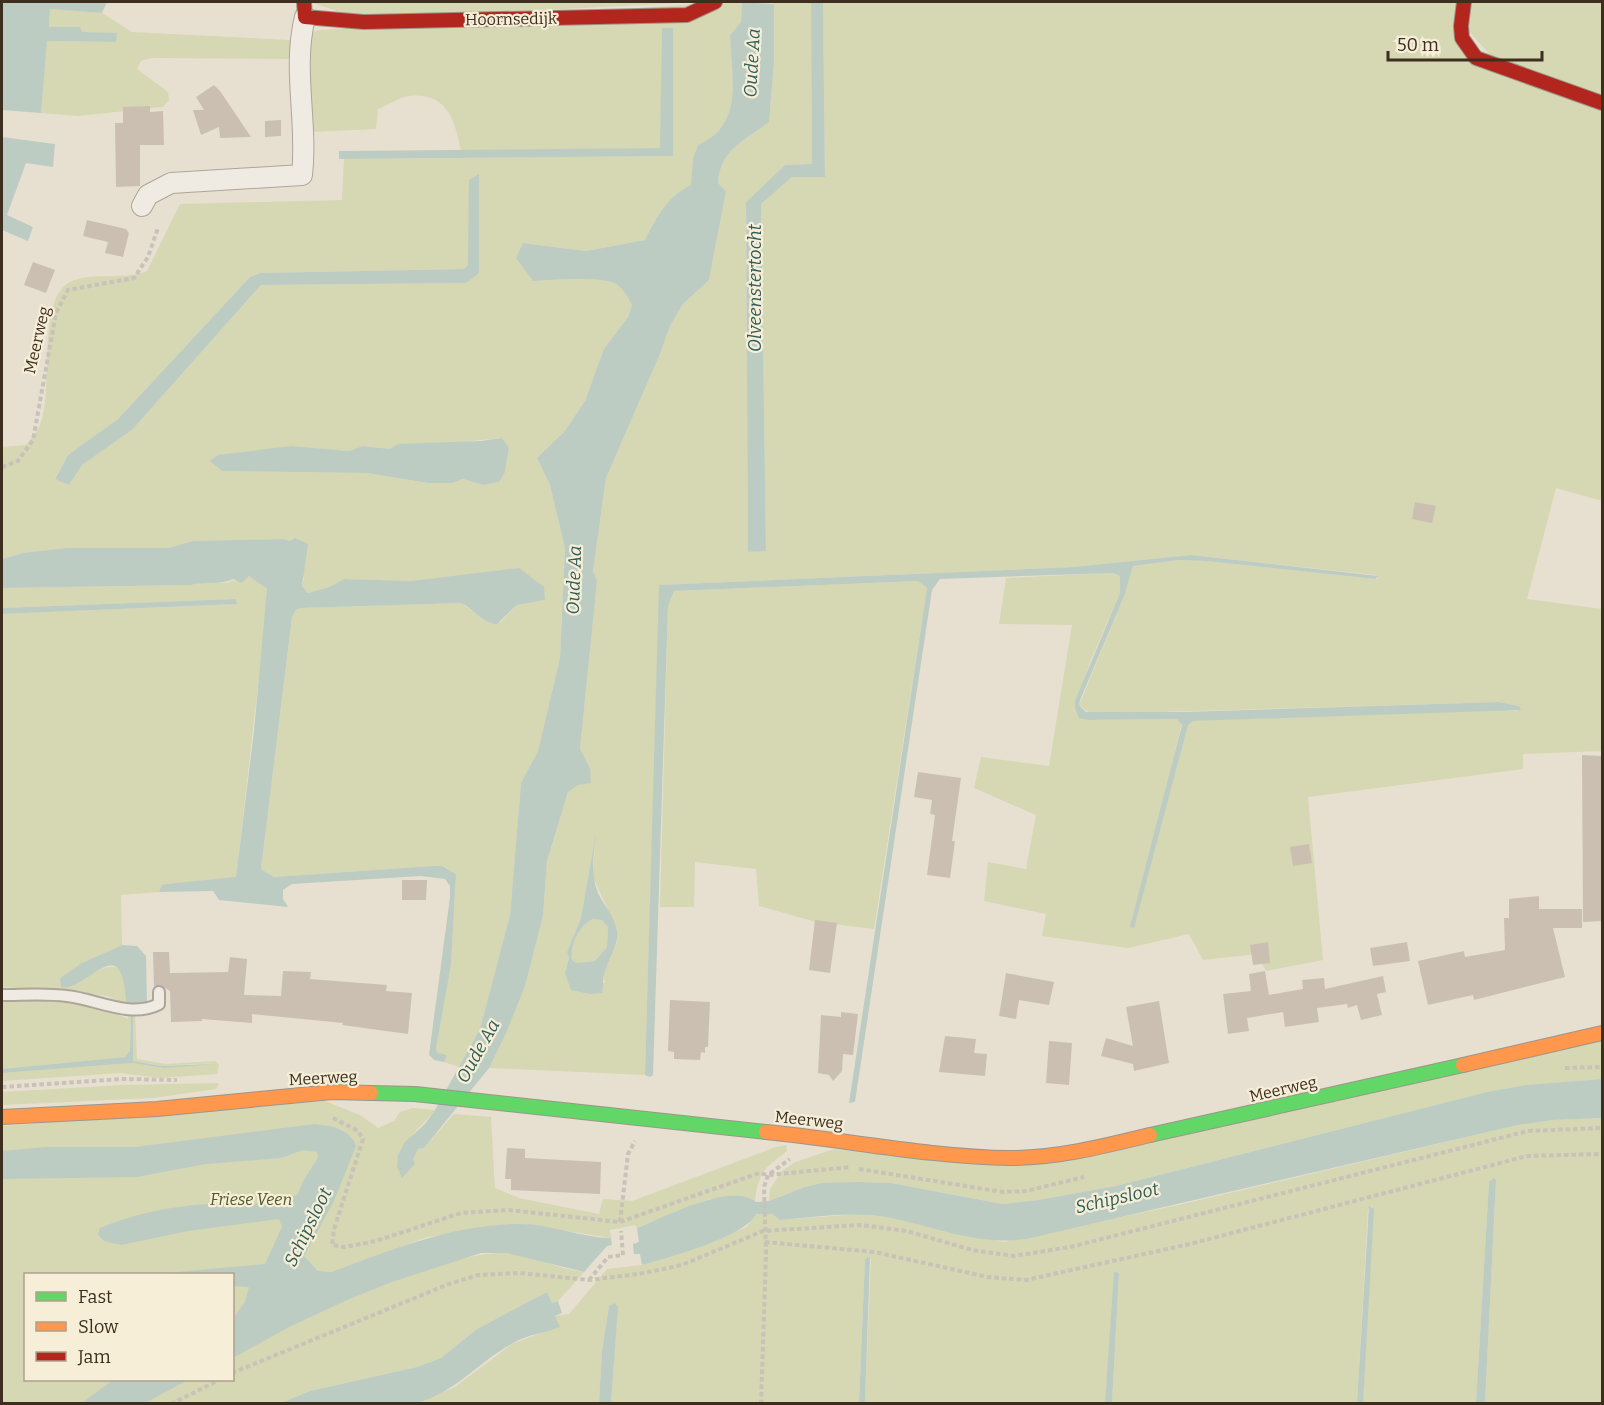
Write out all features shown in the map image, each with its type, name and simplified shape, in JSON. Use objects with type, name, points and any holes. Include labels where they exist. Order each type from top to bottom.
[{"type":"main road","name":"Hoornsedijk","points":[[304,9],[364,22],[687,15],[700,11],[715,2]]},
{"type":"main road","points":[[1464,2],[1460,34],[1464,46],[1476,58],[1602,103]]},
{"type":"main road","name":"Meerweg","points":[[2,1117],[36,1113],[157,1109],[332,1092],[415,1094],[860,1142],[952,1155],[1012,1158],[1060,1155],[1602,1033]]},
{"type":"street","name":"Hoornsedijk","points":[[142,206],[148,195],[171,183],[302,175],[304,153],[299,51],[304,9]]},
{"type":"lane","points":[[2,995],[65,996],[127,1010],[149,1009],[159,1004],[159,992]]},
{"type":"path","name":"Meerweg","points":[[2,468],[18,461],[33,440],[56,313],[68,290],[134,278],[148,256],[158,228]]},
{"type":"path","points":[[329,1116],[358,1131],[363,1139],[334,1229],[332,1245],[345,1247],[376,1241],[461,1214],[508,1210],[620,1222],[732,1181],[759,1173],[768,1175],[764,1197],[765,1242],[760,1404]]},
{"type":"path","points":[[620,1222],[628,1154],[647,1119]]},
{"type":"path","points":[[234,1372],[439,1288],[478,1275],[519,1273],[601,1280],[682,1265],[763,1231],[860,1225],[907,1231],[972,1250],[1014,1256],[1070,1247],[1528,1131],[1602,1128]]},
{"type":"path","points":[[765,1242],[875,1252],[987,1277],[1026,1280],[1190,1244],[1527,1156],[1602,1154]]},
{"type":"path","points":[[589,1280],[608,1257],[623,1255],[621,1231]]},
{"type":"path","points":[[171,1404],[217,1381]]},
{"type":"green space","points":[[310,2],[700,2],[361,19]]},
{"type":"green space","points":[[742,2],[741,22],[730,35],[733,83],[729,112],[723,125],[713,136],[698,145],[693,158],[691,185],[663,208],[645,240],[586,251],[523,243],[516,258],[533,281],[574,279],[606,281],[620,287],[632,305],[628,317],[604,350],[585,401],[564,432],[537,458],[550,485],[565,548],[560,658],[538,751],[521,783],[510,915],[480,1029],[459,1067],[444,1062],[446,1055],[438,1053],[436,1049],[451,965],[456,874],[444,866],[274,877],[261,869],[292,617],[296,610],[301,608],[461,603],[490,623],[501,622],[517,605],[545,600],[412,581],[344,579],[329,587],[308,593],[302,586],[304,578],[290,541],[283,539],[193,541],[169,548],[66,548],[23,553],[2,559],[2,447],[26,445],[41,422],[45,407],[49,325],[53,306],[60,292],[70,282],[79,279],[137,274],[147,271],[180,204],[342,200],[344,159],[673,156],[662,29],[661,148],[472,151],[461,151],[452,119],[441,103],[422,96],[405,97],[378,109],[376,129],[311,132],[308,33],[321,30]],"holes":[[[468,265],[479,272],[466,283],[261,285],[132,430],[82,465],[69,485],[55,478],[68,455],[118,419],[250,277],[260,273],[464,269]],[[502,438],[509,449],[505,472],[483,485],[463,479],[452,483],[428,483],[367,473],[222,471],[211,461],[292,446],[349,451],[364,446],[390,449]]]},
{"type":"green space","points":[[771,2],[811,2],[812,164],[785,165],[746,202],[748,552],[766,550],[761,204],[792,177],[825,177],[823,2],[1456,2],[1457,39],[1602,110],[1602,501],[1556,488],[1527,599],[1602,609],[1602,751],[1523,754],[1523,769],[1308,797],[1323,960],[1266,971],[1257,954],[1203,960],[1189,934],[1128,948],[1042,936],[1046,914],[984,901],[988,862],[1026,869],[1036,815],[974,788],[981,757],[1049,766],[1072,625],[999,624],[1006,578],[1113,573],[1120,576],[1120,593],[1090,662],[1075,708],[1080,718],[1088,720],[1177,719],[1182,722],[1133,928],[1188,724],[1193,721],[1495,709],[1518,711],[1519,706],[1499,702],[1091,714],[1079,705],[1125,594],[1133,566],[1179,560],[1206,561],[1375,579],[1378,578],[1376,575],[1191,555],[1073,567],[660,585],[645,1075],[489,1068],[525,986],[543,916],[547,861],[568,792],[590,768],[580,749],[597,581],[593,571],[606,478],[670,326],[683,304],[709,280],[726,191],[718,183],[724,162],[735,147],[769,122],[774,63],[774,4]],"holes":[[[595,840],[593,877],[617,930],[617,943],[603,974],[605,983],[565,973],[569,958],[567,952],[581,918]]]},
{"type":"green space","points":[[1469,2],[1602,2],[1602,96],[1493,58],[1466,28]]},
{"type":"green space","points":[[50,9],[102,13],[132,32],[291,40],[289,59],[151,58],[141,61],[137,69],[168,92],[169,100],[163,107],[78,116],[41,113],[46,41],[115,42],[117,34],[81,32],[80,27],[49,28]]},
{"type":"green space","points":[[249,576],[267,589],[268,598],[236,878],[166,884],[159,892],[121,895],[122,945],[82,963],[77,985],[95,972],[116,967],[125,979],[126,1004],[107,996],[78,992],[2,987],[2,614],[237,604],[236,599],[2,608],[2,588],[191,585],[205,581],[226,583]]},
{"type":"green space","points":[[918,581],[927,588],[874,929],[816,922],[759,906],[756,869],[695,862],[694,907],[660,907],[668,606],[674,591]]},
{"type":"green space","points":[[593,919],[602,920],[608,927],[607,947],[595,961],[576,963],[572,960],[574,942],[584,926]]},
{"type":"green space","points":[[65,1000],[99,1005],[128,1019],[128,1012],[135,1011],[137,1059],[166,1064],[215,1061],[219,1065],[217,1074],[160,1078],[121,1073],[2,1081],[2,1073],[133,1063],[164,1068],[215,1063],[161,1066],[133,1061],[133,1014],[131,1014],[130,1050],[125,1057],[2,1069],[2,1002]]},
{"type":"green space","points":[[1602,1039],[1602,1079],[1525,1085],[1487,1092],[1116,1186],[1004,1204],[891,1183],[858,1182],[805,1187],[769,1201],[770,1189],[782,1171],[795,1162],[834,1149],[973,1165]]},
{"type":"green space","points":[[219,1083],[216,1089],[153,1098],[2,1105],[2,1092],[122,1085]]},
{"type":"green space","name":"Friese Veen","points":[[325,1101],[360,1115],[378,1128],[394,1121],[400,1112],[413,1108],[435,1110],[406,1143],[397,1167],[413,1160],[418,1149],[424,1148],[454,1114],[491,1117],[495,1188],[519,1198],[599,1214],[603,1199],[632,1201],[786,1145],[787,1151],[768,1167],[760,1178],[755,1202],[709,1199],[637,1228],[635,1225],[610,1230],[611,1238],[522,1224],[427,1237],[331,1272],[318,1271],[310,1264],[243,1352],[333,1305],[370,1289],[445,1263],[504,1253],[584,1272],[558,1301],[552,1303],[547,1292],[477,1329],[441,1358],[417,1367],[310,1391],[281,1403],[2,1404],[2,1126]]},
{"type":"green space","points":[[1602,1118],[1602,1403],[1485,1403],[1496,1180],[1489,1182],[1476,1403],[1363,1403],[1372,1206],[1368,1209],[1357,1403],[1112,1403],[1119,1273],[1115,1271],[1105,1403],[865,1403],[871,1258],[865,1259],[859,1403],[611,1403],[617,1316],[609,1306],[602,1351],[599,1403],[414,1404],[455,1387],[512,1344],[559,1326],[555,1316],[569,1314],[607,1269],[642,1265],[729,1234],[747,1227],[755,1214],[772,1214],[780,1220],[859,1214],[887,1217],[1004,1242],[1183,1204],[1518,1125],[1553,1120]]},
{"type":"water","points":[[2,2],[107,2],[102,13],[50,9],[49,27],[80,27],[82,32],[117,33],[116,42],[47,41],[41,113],[2,110]]},
{"type":"water","name":"Oude Aa","points":[[742,2],[774,4],[774,63],[769,122],[735,147],[724,162],[718,183],[726,191],[709,280],[683,304],[670,326],[606,478],[593,571],[597,581],[580,749],[590,768],[591,783],[578,785],[568,792],[547,861],[543,916],[525,986],[506,1033],[489,1068],[424,1148],[418,1149],[413,1160],[415,1164],[402,1178],[397,1167],[398,1155],[405,1142],[425,1124],[435,1110],[480,1029],[510,915],[521,783],[538,751],[560,658],[565,548],[550,485],[537,458],[564,432],[585,401],[604,349],[628,317],[632,305],[620,287],[606,281],[574,279],[533,281],[516,258],[523,243],[586,251],[645,240],[663,208],[675,195],[691,185],[693,158],[698,145],[713,136],[723,125],[729,112],[733,83],[730,35],[741,22]]},
{"type":"water","name":"Olveenstertocht","points":[[811,2],[823,2],[825,177],[792,177],[761,204],[766,551],[748,552],[746,202],[785,165],[812,164]]},
{"type":"water","points":[[662,28],[673,28],[673,156],[339,159],[339,151],[660,148]]},
{"type":"water","points":[[2,137],[55,144],[53,167],[26,163],[7,215],[33,227],[28,241],[2,230]]},
{"type":"water","points":[[479,174],[479,273],[466,283],[261,285],[132,430],[82,465],[69,485],[55,479],[68,455],[118,419],[250,277],[260,273],[464,269],[468,265],[469,180]]},
{"type":"water","points":[[502,438],[509,448],[505,472],[499,482],[483,485],[463,479],[452,483],[428,483],[367,473],[222,471],[210,461],[218,455],[292,446],[349,451],[363,446],[390,449],[398,444]]},
{"type":"water","points":[[295,538],[308,544],[302,586],[308,593],[329,587],[344,579],[412,581],[519,568],[544,587],[545,600],[517,605],[497,624],[487,621],[461,603],[301,608],[296,610],[292,617],[261,869],[274,877],[443,866],[456,874],[451,965],[436,1049],[438,1053],[447,1055],[444,1062],[434,1060],[429,1055],[450,897],[450,886],[445,879],[421,876],[292,884],[283,890],[283,899],[288,907],[219,900],[213,891],[159,892],[162,885],[166,884],[236,877],[254,731],[267,589],[249,576],[241,583],[234,579],[191,585],[2,588],[2,559],[23,553],[66,548],[169,548],[193,541],[283,539],[290,541]]},
{"type":"water","points":[[1191,555],[1378,576],[1375,579],[1206,561],[1179,560],[1133,566],[1125,594],[1080,700],[1079,705],[1086,712],[1183,712],[1499,702],[1519,706],[1521,710],[1193,721],[1188,725],[1134,928],[1130,927],[1182,725],[1177,719],[1088,720],[1079,718],[1075,701],[1120,593],[1120,576],[1113,573],[940,579],[932,590],[855,1102],[849,1103],[927,588],[918,581],[674,591],[668,606],[653,1075],[650,1077],[645,1075],[659,585],[1073,567]]},
{"type":"water","points":[[236,599],[237,604],[2,614],[2,608]]},
{"type":"water","points":[[596,833],[594,878],[600,898],[614,920],[617,931],[615,947],[604,974],[602,993],[590,994],[571,990],[565,973],[569,958],[567,952],[581,918]],"holes":[[[593,919],[602,920],[608,927],[607,947],[595,961],[576,963],[572,960],[572,954],[574,942],[580,931]]]},
{"type":"water","points":[[122,945],[137,946],[146,956],[147,1002],[126,1004],[123,981],[118,969],[111,965],[71,986],[61,987],[60,978],[82,963]]},
{"type":"water","points":[[133,1013],[133,1061],[161,1066],[215,1064],[164,1068],[133,1063],[2,1073],[2,1069],[125,1057],[130,1050],[131,1014]]},
{"type":"water","name":"Schipsloot","points":[[1602,1079],[1602,1118],[1553,1120],[1518,1125],[1026,1239],[990,1240],[873,1215],[833,1215],[780,1220],[772,1214],[756,1214],[750,1222],[738,1230],[687,1252],[642,1265],[640,1254],[634,1254],[633,1244],[639,1242],[637,1228],[714,1198],[731,1196],[745,1197],[756,1202],[769,1201],[805,1187],[823,1183],[858,1182],[891,1183],[1003,1204],[1038,1200],[1116,1186],[1487,1092],[1525,1085]]},
{"type":"water","name":"Schipsloot","points":[[315,1124],[334,1127],[345,1132],[356,1146],[334,1201],[304,1256],[318,1271],[331,1272],[424,1239],[471,1228],[496,1225],[544,1226],[588,1236],[611,1238],[612,1245],[607,1246],[584,1272],[507,1253],[481,1253],[389,1283],[347,1300],[289,1327],[234,1357],[234,1317],[245,1302],[249,1287],[234,1286],[234,1273],[166,1273],[265,1264],[282,1227],[279,1219],[188,1231],[121,1245],[104,1241],[98,1235],[100,1228],[139,1215],[167,1209],[208,1204],[254,1204],[287,1199],[298,1194],[303,1181],[318,1158],[317,1152],[303,1150],[281,1158],[206,1164],[136,1177],[2,1179],[2,1151],[45,1147],[135,1147]]},
{"type":"water","points":[[1494,1178],[1496,1180],[1485,1403],[1476,1403],[1489,1182]]},
{"type":"water","points":[[1369,1206],[1374,1209],[1363,1403],[1357,1403]]},
{"type":"water","points":[[870,1257],[865,1403],[859,1403],[865,1259]]},
{"type":"water","points":[[1114,1271],[1119,1273],[1112,1403],[1105,1403]]},
{"type":"water","points":[[547,1292],[552,1303],[558,1301],[562,1313],[555,1316],[560,1327],[513,1343],[444,1392],[430,1398],[414,1404],[281,1403],[310,1391],[417,1367],[441,1358],[477,1329]]},
{"type":"water","points":[[615,1303],[618,1307],[611,1403],[599,1403],[602,1351],[609,1306]]},
{"type":"water","points":[[112,1381],[186,1381],[145,1403],[82,1403]]},
{"type":"building","points":[[214,85],[251,137],[220,138],[219,127],[201,135],[193,110],[204,110],[196,97]]},
{"type":"building","points":[[150,106],[150,112],[163,111],[164,145],[140,145],[140,186],[116,187],[115,123],[123,123],[123,107]]},
{"type":"building","points":[[281,120],[281,136],[265,137],[265,121]]},
{"type":"building","points":[[87,220],[126,229],[129,233],[123,257],[105,253],[108,242],[83,236]]},
{"type":"building","points":[[33,262],[55,270],[46,293],[24,285]]},
{"type":"building","points":[[1415,502],[1436,506],[1432,523],[1412,519]]},
{"type":"building","points":[[1582,755],[1602,756],[1602,921],[1583,922]]},
{"type":"building","points":[[918,772],[961,778],[952,841],[955,841],[950,878],[927,875],[935,815],[930,814],[932,800],[914,797]]},
{"type":"building","points":[[1309,844],[1312,863],[1293,866],[1290,847]]},
{"type":"building","points":[[402,880],[427,880],[426,900],[402,900]]},
{"type":"building","points":[[1539,896],[1539,909],[1582,909],[1582,928],[1553,928],[1565,977],[1474,1000],[1473,995],[1428,1005],[1418,961],[1464,951],[1465,957],[1505,950],[1504,918],[1509,918],[1509,899]]},
{"type":"building","points":[[815,920],[837,923],[830,973],[809,970]]},
{"type":"building","points":[[1268,942],[1270,963],[1253,965],[1250,945]]},
{"type":"building","points":[[1407,942],[1410,961],[1373,966],[1370,948]]},
{"type":"building","points":[[153,952],[169,952],[170,973],[228,972],[230,957],[247,959],[244,995],[281,996],[283,971],[311,972],[310,979],[387,985],[386,991],[412,993],[408,1034],[342,1025],[343,1023],[252,1014],[252,1023],[202,1019],[202,1021],[171,1022],[170,991],[160,985],[154,987]]},
{"type":"building","points":[[1265,971],[1269,995],[1303,989],[1302,980],[1324,978],[1325,989],[1383,976],[1386,992],[1377,994],[1382,1015],[1361,1020],[1357,1005],[1348,1008],[1347,1004],[1317,1008],[1319,1022],[1285,1027],[1283,1012],[1247,1018],[1249,1031],[1228,1034],[1223,994],[1251,991],[1249,974]]},
{"type":"building","points":[[1006,973],[1054,982],[1049,1005],[1019,1000],[1016,1019],[999,1016]]},
{"type":"building","points":[[670,1000],[710,1002],[708,1047],[705,1047],[705,1053],[701,1052],[700,1060],[674,1059],[674,1052],[668,1051]]},
{"type":"building","points":[[1159,1001],[1169,1063],[1134,1071],[1133,1064],[1101,1056],[1106,1038],[1133,1046],[1126,1007]]},
{"type":"building","points":[[841,1012],[858,1014],[853,1055],[843,1054],[842,1071],[833,1081],[829,1075],[818,1073],[821,1015],[841,1017]]},
{"type":"building","points":[[945,1036],[976,1039],[974,1053],[987,1054],[985,1076],[939,1072]]},
{"type":"building","points":[[1049,1041],[1072,1043],[1069,1085],[1046,1083]]},
{"type":"building","points":[[507,1148],[525,1149],[525,1158],[601,1162],[600,1194],[511,1190],[511,1179],[505,1179]]},
{"type":"traffic: fast","points":[[1150,1135],[1463,1065]]},
{"type":"traffic: fast","points":[[371,1093],[415,1094],[766,1132]]},
{"type":"traffic: slow","points":[[1463,1065],[1602,1033]]},
{"type":"traffic: slow","points":[[2,1117],[157,1109],[332,1092],[371,1093]]},
{"type":"traffic: slow","points":[[766,1132],[919,1151],[1011,1158],[1064,1154],[1150,1135]]},
{"type":"traffic: jam","points":[[304,2],[305,17],[364,22],[687,15],[715,2]]},
{"type":"traffic: jam","points":[[1464,2],[1462,38],[1476,58],[1602,103]]}]
